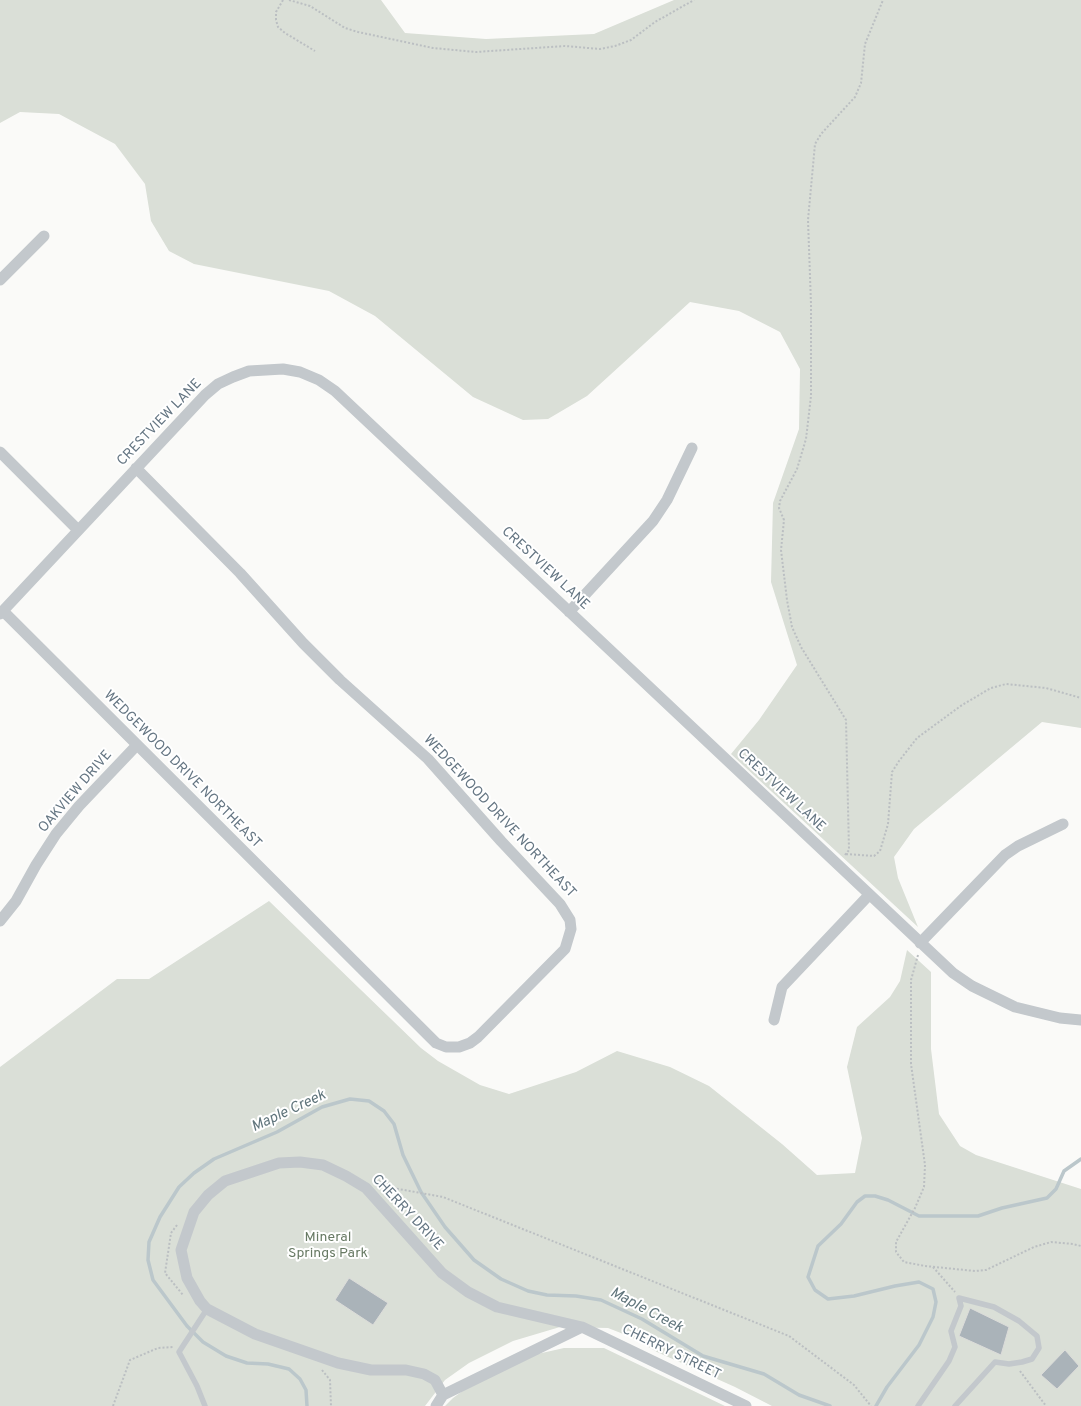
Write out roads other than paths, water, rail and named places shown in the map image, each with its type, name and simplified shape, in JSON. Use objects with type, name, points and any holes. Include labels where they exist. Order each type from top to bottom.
[{"type":"street","points":[[0,280],[44,236]]},
{"type":"street","name":"CRESTVIEW LANE","points":[[1,612],[205,395],[218,384],[233,376],[261,370],[283,369],[300,372],[319,380],[336,391],[869,895],[916,947],[953,973],[993,998],[1037,1014],[1081,1020]]},
{"type":"street","points":[[569,612],[653,521],[667,500],[692,448]]},
{"type":"street","points":[[0,452],[78,530]]},
{"type":"street","name":"WEDGEWOOD DRIVE NORTHEAST","points":[[1,612],[436,1043],[446,1047],[460,1047],[470,1043],[478,1037],[565,949],[571,929],[565,910],[428,759],[340,680],[303,643],[240,573],[136,468]]},
{"type":"street","name":"OAKVIEW DRIVE","points":[[0,921],[16,901],[36,865],[56,834],[79,806],[137,746]]},
{"type":"street","points":[[916,947],[1005,855],[1018,846],[1062,824]]},
{"type":"street","points":[[774,1020],[782,987],[869,895]]},
{"type":"street","name":"CHERRY DRIVE","points":[[443,1395],[436,1380],[424,1374],[406,1370],[371,1370],[338,1363],[255,1334],[207,1309],[200,1301],[187,1278],[181,1250],[194,1212],[208,1195],[225,1181],[279,1163],[300,1162],[323,1165],[366,1188],[442,1273],[468,1292],[497,1307],[582,1327]]},
{"type":"street","points":[[436,1406],[443,1395],[582,1327]]},
{"type":"street","name":"CHERRY STREET","points":[[582,1327],[746,1406]]},
{"type":"lane","points":[[918,1406],[949,1361],[955,1347],[951,1332],[961,1306],[959,1298],[994,1308],[1019,1321],[1037,1336],[1039,1348],[1032,1359],[1009,1364],[995,1362],[955,1406]]},
{"type":"lane","points":[[205,1406],[197,1386],[179,1352],[207,1309]]},
{"type":"waterway","name":"Maple Creek","points":[[307,1406],[306,1390],[300,1379],[289,1369],[268,1364],[247,1363],[226,1356],[203,1342],[187,1326],[153,1280],[148,1260],[149,1242],[160,1217],[179,1187],[194,1173],[214,1159],[277,1132],[322,1107],[350,1099],[369,1101],[384,1111],[394,1124],[403,1155],[421,1192],[445,1227],[474,1260],[501,1279],[528,1291],[547,1295],[576,1296],[601,1300],[642,1319],[703,1356],[764,1374],[799,1395],[830,1406]]},
{"type":"waterway","name":"Maple Creek","points":[[876,1406],[887,1387],[919,1345],[933,1317],[936,1302],[933,1289],[919,1282],[854,1296],[828,1299],[815,1290],[808,1277],[818,1246],[841,1224],[857,1202],[865,1196],[875,1196],[888,1200],[919,1216],[978,1216],[1002,1208],[1047,1198],[1056,1189],[1064,1171],[1081,1159]]},
{"type":"park label","name":"Mineral Springs Park","points":[[328,1246]]}]
